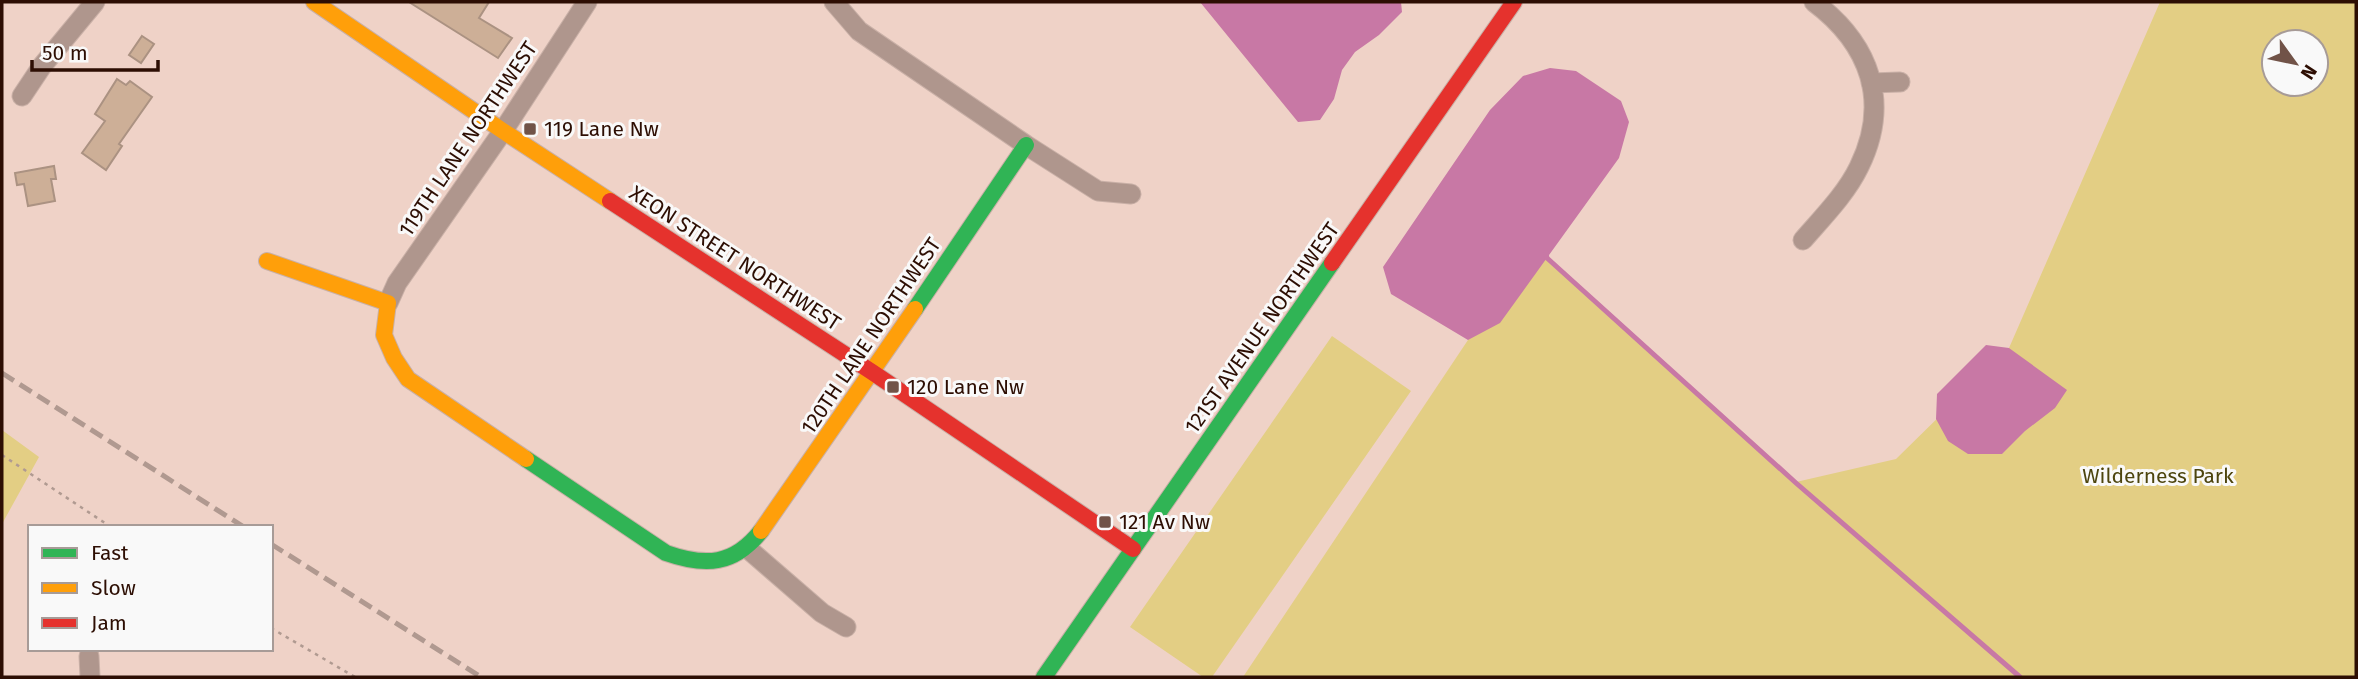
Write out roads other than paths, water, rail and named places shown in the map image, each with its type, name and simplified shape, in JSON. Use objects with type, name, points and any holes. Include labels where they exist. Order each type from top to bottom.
[{"type":"street","points":[[22,96],[42,66],[95,2]]},
{"type":"street","name":"XEON STREET NORTHWEST","points":[[314,2],[503,131],[872,372],[1133,549]]},
{"type":"street","name":"119TH LANE NORTHWEST","points":[[388,303],[397,284],[503,131],[587,2]]},
{"type":"street","points":[[834,2],[859,32],[1026,145],[1098,191],[1131,194]]},
{"type":"street","name":"121ST AVENUE NORTHWEST","points":[[1044,677],[1514,2]]},
{"type":"street","points":[[1803,240],[1839,198],[1859,168],[1869,140],[1874,111],[1871,83],[1863,54],[1834,18],[1814,2]]},
{"type":"street","points":[[1871,83],[1900,82]]},
{"type":"street","name":"120TH LANE NORTHWEST","points":[[747,548],[764,528],[872,372],[1026,145]]},
{"type":"street","points":[[267,261],[388,303],[384,335],[394,358],[408,379],[666,553],[688,561],[708,562],[731,557],[747,548],[822,613],[846,627]]},
{"type":"street","points":[[89,656],[90,677]]},
{"type":"waterway","points":[[1546,253],[1547,258],[1796,483],[2020,677]]},
{"type":"railway","points":[[2,373],[241,525]]},
{"type":"railway","points":[[273,545],[481,677]]},
{"type":"place","name":"119 Lane Nw","points":[[530,129]]},
{"type":"place","name":"120 Lane Nw","points":[[893,387]]},
{"type":"place","name":"121 Av Nw","points":[[1105,522]]},
{"type":"park label","name":"Wilderness Park","points":[[2158,476]]}]
